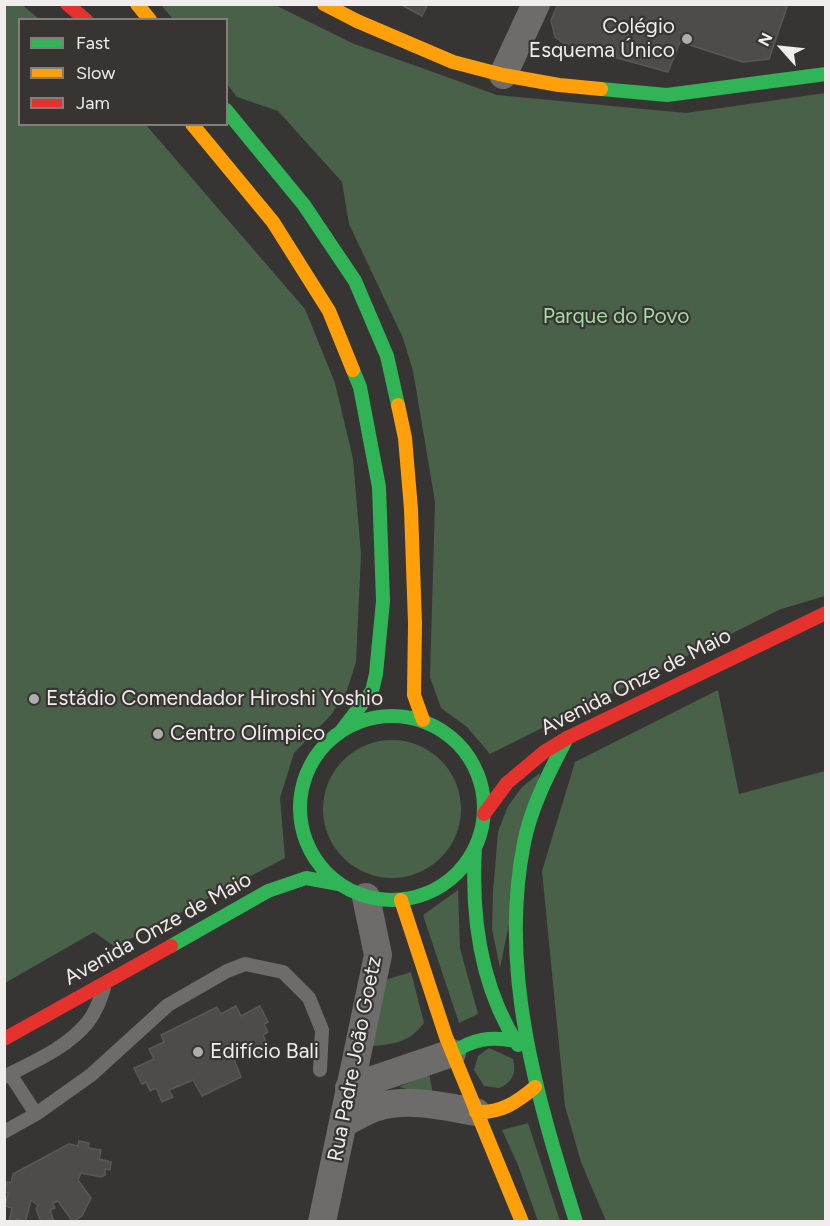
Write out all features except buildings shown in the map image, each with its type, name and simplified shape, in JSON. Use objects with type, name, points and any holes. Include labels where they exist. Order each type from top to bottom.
[{"type":"street","points":[[67,4],[84,18]]},
{"type":"street","points":[[137,4],[148,18]]},
{"type":"street","points":[[324,4],[362,13],[453,62],[560,86],[667,95],[825,74]]},
{"type":"street","points":[[503,75],[536,4]]},
{"type":"street","points":[[228,112],[304,205],[355,281],[387,356],[405,438],[411,509],[415,623],[414,695],[423,720]]},
{"type":"street","points":[[194,126],[273,222],[329,311],[360,387],[379,487],[383,601],[376,674],[372,691],[342,730],[319,751],[310,768],[303,785],[300,817],[304,838],[320,866],[339,884],[366,897],[401,900],[437,889],[456,874],[475,848]]},
{"type":"street","name":"Avenida Onze de Maio","points":[[484,814],[507,783],[544,752],[567,738],[823,618]]},
{"type":"street","points":[[342,730],[364,719],[396,715],[423,720],[455,739],[474,765],[483,788],[484,814],[475,848],[473,896],[484,967],[497,1006],[515,1041],[530,1060]]},
{"type":"street","points":[[567,738],[537,802],[528,832],[517,889],[514,930],[520,1010],[535,1087],[545,1126],[576,1221]]},
{"type":"street","name":"Avenida Onze de Maio","points":[[4,1039],[268,891],[306,878],[339,884]]},
{"type":"street","name":"Rua Padre João Goetz","points":[[322,1221],[378,956],[366,897]]},
{"type":"street","points":[[401,900],[452,1053],[476,1112],[504,1171],[522,1221]]},
{"type":"street","points":[[349,1088],[452,1053],[480,1038],[496,1037],[515,1041]]},
{"type":"street","points":[[342,1124],[382,1105],[404,1103],[435,1105],[476,1112],[499,1112],[510,1107],[535,1087]]},
{"type":"lane","points":[[6,1127],[36,1114],[91,1075],[168,1005],[227,971],[245,964],[283,972],[309,998],[322,1030],[320,1070]]},
{"type":"lane","points":[[36,1114],[7,1076],[59,1048],[88,1023],[107,982]]},
{"type":"green space","points":[[21,4],[38,18],[18,18],[18,126],[147,126],[305,309],[335,383],[353,459],[361,554],[356,662],[347,690],[331,715],[294,753],[280,798],[285,858],[115,947],[94,932],[5,983],[4,5]]},
{"type":"green space","name":"Parque do Povo","points":[[161,5],[275,5],[352,43],[497,95],[686,113],[825,93],[825,596],[781,609],[490,754],[467,727],[441,708],[430,677],[435,502],[413,371],[403,338],[349,224],[342,182],[278,111],[237,97],[228,85],[228,18],[172,18]]},
{"type":"green space","points":[[718,690],[739,794],[825,771],[825,1221],[606,1221],[581,1162],[565,1106],[542,871],[575,762]]},
{"type":"green space","points":[[392,740],[418,745],[441,760],[456,783],[461,809],[456,835],[441,858],[418,873],[392,878],[366,873],[343,858],[328,835],[323,809],[328,783],[343,760],[366,745]]},
{"type":"green space","points":[[540,773],[500,968],[492,929],[498,832],[508,806],[522,787]]},
{"type":"green space","points":[[458,890],[460,948],[478,1014],[459,1023],[423,915]]},
{"type":"green space","points":[[411,972],[424,1023],[412,1035],[399,1042],[368,1047],[385,980]]},
{"type":"green space","points":[[489,1048],[513,1059],[512,1077],[499,1088],[484,1086],[474,1070],[478,1056]]},
{"type":"green space","points":[[429,1073],[433,1095],[399,1087]]},
{"type":"green space","points":[[528,1123],[560,1221],[538,1221],[518,1165],[502,1130]]},
{"type":"traffic: fast","points":[[601,89],[667,95],[826,74]]},
{"type":"traffic: fast","points":[[228,112],[304,205],[355,281],[387,356],[398,405]]},
{"type":"traffic: fast","points":[[342,730],[372,691],[376,674],[383,601],[379,487],[360,387],[353,370]]},
{"type":"traffic: fast","points":[[392,716],[427,723],[457,743],[477,773],[484,808],[477,843],[457,873],[427,893],[392,900],[357,893],[327,873],[307,843],[300,808],[307,773],[327,743],[357,723],[392,716]]},
{"type":"traffic: fast","points":[[567,738],[542,789],[527,829],[517,891],[516,939],[519,987],[526,1035],[548,1129],[576,1222]]},
{"type":"traffic: fast","points":[[475,848],[475,900],[481,950],[495,999],[518,1045]]},
{"type":"traffic: fast","points":[[171,946],[268,891],[306,878],[339,884]]},
{"type":"traffic: fast","points":[[452,1053],[482,1040],[515,1041]]},
{"type":"traffic: slow","points":[[137,4],[148,18]]},
{"type":"traffic: slow","points":[[324,4],[357,21],[453,62],[503,75],[559,85],[601,89]]},
{"type":"traffic: slow","points":[[194,126],[273,222],[329,311],[353,370]]},
{"type":"traffic: slow","points":[[398,405],[405,438],[411,509],[415,623],[414,695],[423,720]]},
{"type":"traffic: slow","points":[[401,900],[446,1037],[522,1222]]},
{"type":"traffic: slow","points":[[476,1112],[501,1109],[535,1087]]},
{"type":"traffic: jam","points":[[67,4],[84,18]]},
{"type":"traffic: jam","points":[[484,814],[507,783],[544,752],[567,738],[826,613]]},
{"type":"traffic: jam","points":[[4,1039],[171,946]]},
{"type":"place","name":"Colégio Esquema Único","points":[[687,39]]},
{"type":"place","name":"Estádio Comendador Hiroshi Yoshio","points":[[34,699]]},
{"type":"place","name":"Centro Olímpico","points":[[158,734]]},
{"type":"place","name":"Edifício Bali","points":[[198,1052]]}]
